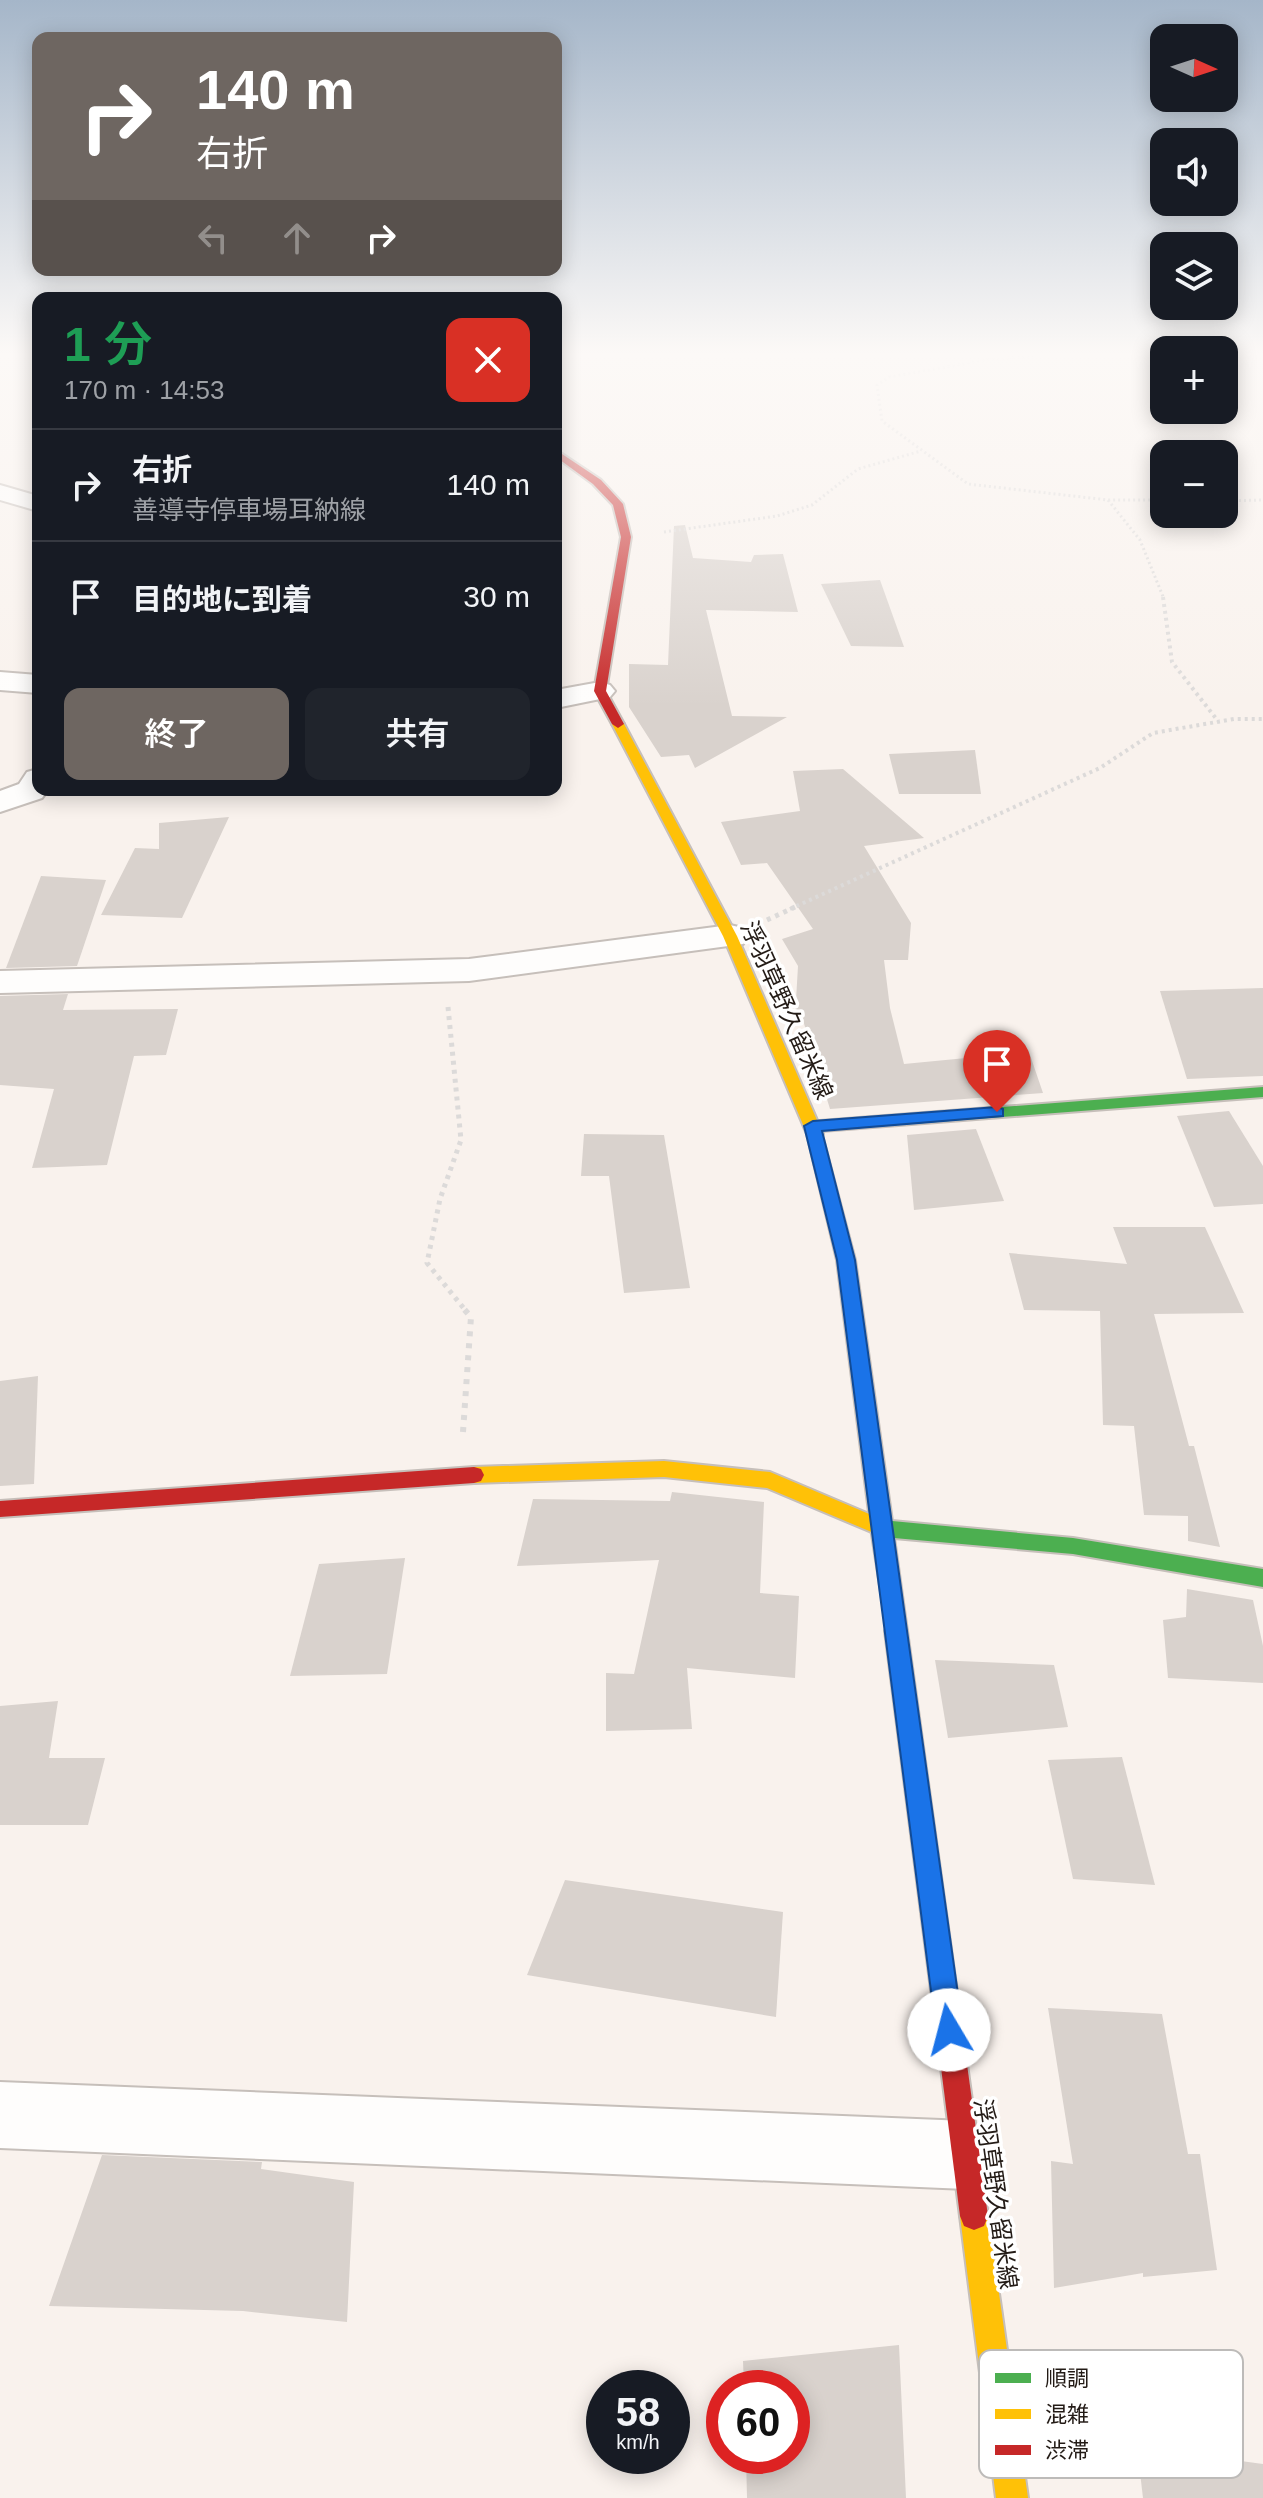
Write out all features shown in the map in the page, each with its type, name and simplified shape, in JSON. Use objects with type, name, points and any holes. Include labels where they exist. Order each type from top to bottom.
[{"type":"main road","points":[[585,474],[618,504],[626,537],[600,691]]},
{"type":"main road","name":"浮羽草野久留米線","points":[[600,691],[730,936],[813,1126],[846,1260],[992,2350]]},
{"type":"main road","points":[[813,1126],[1263,1092]]},
{"type":"main road","points":[[0,1509],[401,1482],[459,1475],[664,1469],[770,1480],[882,1528],[1073,1546],[1263,1578]]},
{"type":"main road","name":"浮羽草野久留米線","points":[[1009,2478],[1012,2498]]},
{"type":"street","points":[[0,492],[32,502]]},
{"type":"street","points":[[0,681],[32,684]]},
{"type":"street","points":[[562,698],[600,691]]},
{"type":"street","points":[[0,802],[32,789]]},
{"type":"street","points":[[0,982],[445,971],[730,936]]},
{"type":"street","points":[[0,2115],[966,2155]]},
{"type":"path","points":[[626,537],[788,512],[812,505],[852,474]]},
{"type":"path","points":[[953,474],[968,484],[1108,500],[1150,500]]},
{"type":"path","points":[[1108,500],[1140,540],[1164,598],[1172,662],[1218,721]]},
{"type":"path","points":[[1238,501],[1263,500]]},
{"type":"path","points":[[730,936],[827,895],[1100,768],[1153,733],[1218,721],[1263,719]]},
{"type":"path","points":[[445,971],[461,1140],[440,1199],[427,1263],[471,1317],[459,1475]]},
{"type":"building","points":[[685,525],[693,558],[751,562],[754,555],[783,554],[798,612],[706,610],[732,716],[787,717],[695,768],[689,755],[661,757],[629,707],[629,664],[668,665],[674,526]]},
{"type":"building","points":[[880,580],[904,647],[851,646],[821,584]]},
{"type":"building","points":[[975,750],[981,794],[899,794],[889,754]]},
{"type":"building","points":[[843,769],[924,838],[864,846],[911,923],[908,960],[884,960],[890,1008],[904,1064],[1029,1052],[1043,1093],[830,1109],[802,1017],[795,1017],[798,966],[782,939],[813,929],[767,863],[741,865],[721,822],[800,811],[793,771]]},
{"type":"building","points":[[229,817],[182,918],[101,915],[135,848],[159,849],[159,823]]},
{"type":"building","points":[[41,876],[106,880],[77,966],[6,968]]},
{"type":"building","points":[[1263,988],[1263,1076],[1187,1079],[1160,991]]},
{"type":"building","points":[[68,994],[63,1010],[178,1009],[166,1055],[134,1056],[107,1165],[32,1168],[54,1089],[0,1085],[0,996]]},
{"type":"building","points":[[1229,1111],[1263,1166],[1263,1204],[1214,1207],[1177,1116]]},
{"type":"building","points":[[976,1129],[1004,1201],[914,1210],[907,1135]]},
{"type":"building","points":[[584,1134],[664,1135],[690,1288],[624,1293],[609,1176],[581,1176]]},
{"type":"building","points":[[1113,1227],[1205,1227],[1244,1313],[1154,1314],[1189,1446],[1194,1446],[1220,1547],[1188,1541],[1188,1516],[1144,1515],[1134,1426],[1103,1425],[1100,1311],[1024,1310],[1009,1253],[1127,1264]]},
{"type":"building","points":[[38,1376],[34,1484],[0,1486],[0,1381]]},
{"type":"building","points":[[672,1492],[764,1502],[760,1593],[799,1596],[795,1678],[687,1668],[692,1729],[606,1731],[606,1673],[634,1674],[659,1560],[517,1566],[533,1499],[670,1501]]},
{"type":"building","points":[[405,1558],[387,1674],[290,1676],[319,1564]]},
{"type":"building","points":[[1187,1589],[1253,1600],[1263,1646],[1263,1683],[1168,1678],[1163,1620],[1186,1617]]},
{"type":"building","points":[[935,1660],[1054,1665],[1068,1727],[948,1738]]},
{"type":"building","points":[[58,1701],[49,1758],[105,1758],[88,1825],[0,1825],[0,1706]]},
{"type":"building","points":[[1122,1757],[1155,1885],[1073,1879],[1048,1760]]},
{"type":"building","points":[[565,1880],[783,1912],[776,2017],[527,1975]]},
{"type":"building","points":[[1048,2008],[1162,2014],[1188,2154],[1200,2154],[1217,2270],[1143,2277],[1143,2273],[1054,2288],[1051,2161],[1073,2164]]},
{"type":"building","points":[[102,2155],[262,2162],[261,2169],[354,2182],[347,2322],[243,2311],[49,2306]]},
{"type":"building","points":[[899,2345],[906,2498],[747,2498],[746,2474],[810,2474],[810,2370],[743,2370],[743,2361]]},
{"type":"building","points":[[1243,2461],[1263,2464],[1263,2498],[1143,2498],[1141,2478],[1243,2478]]},
{"type":"traffic: fast","points":[[813,1126],[1263,1092]]},
{"type":"traffic: fast","points":[[815,1134],[846,1260],[896,1631]]},
{"type":"traffic: fast","points":[[881,1528],[1073,1546],[1263,1578]]},
{"type":"traffic: slow","points":[[618,724],[730,936],[815,1134]]},
{"type":"traffic: slow","points":[[474,1475],[664,1469],[770,1480],[881,1528]]},
{"type":"traffic: slow","points":[[974,2216],[992,2350]]},
{"type":"traffic: slow","points":[[1009,2478],[1012,2498]]},
{"type":"traffic: jam","points":[[585,474],[618,504],[626,537],[600,691],[618,724]]},
{"type":"traffic: jam","points":[[0,1509],[474,1475]]},
{"type":"traffic: jam","points":[[896,1631],[974,2216]]},
{"type":"route","points":[[949,2030],[846,1260],[813,1126],[997,1112]]}]
